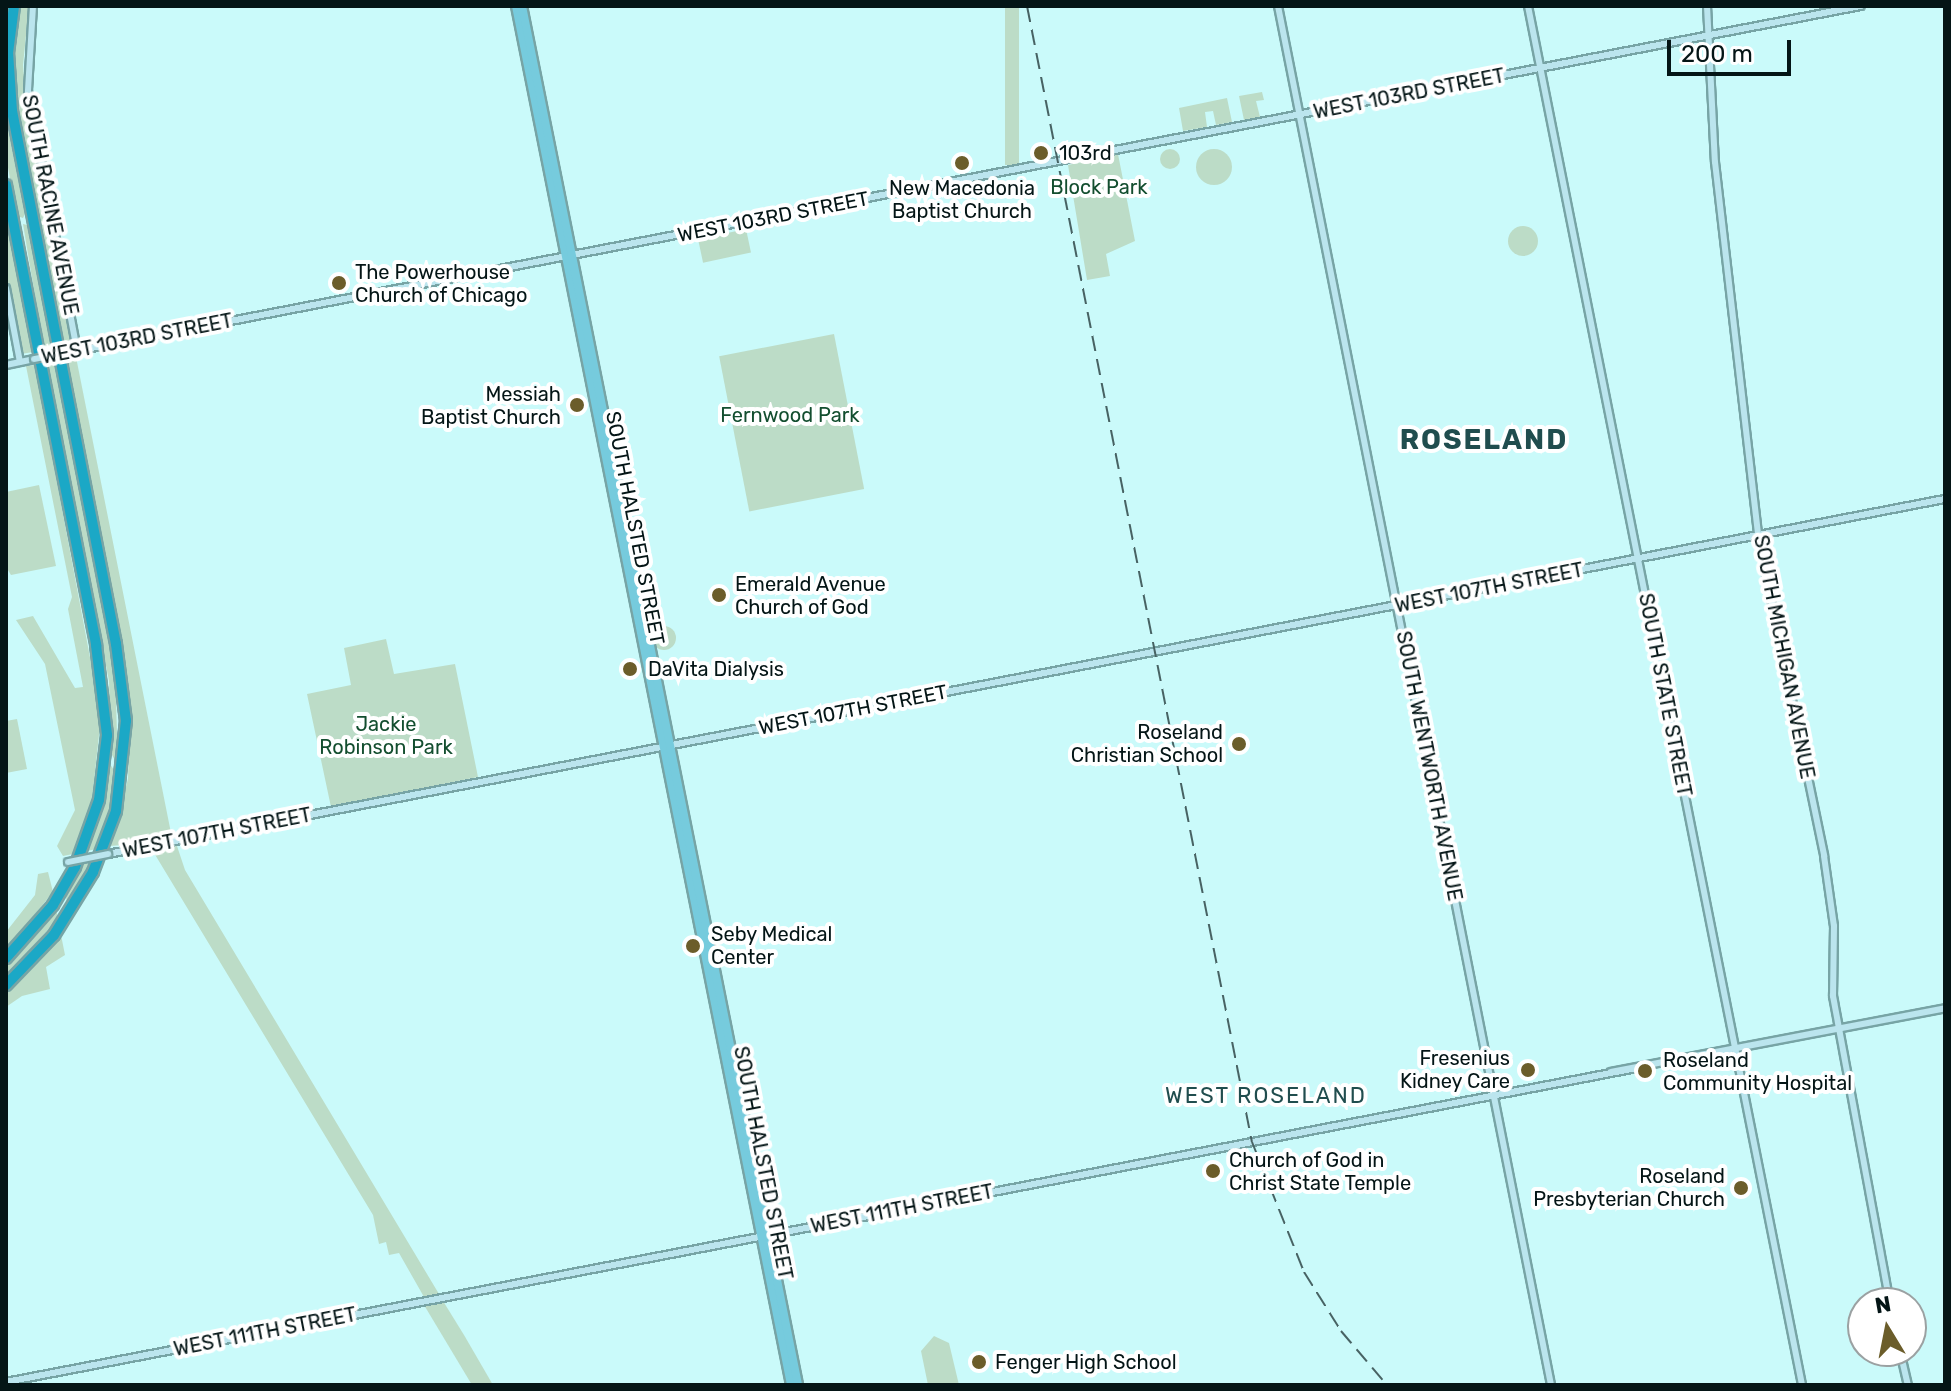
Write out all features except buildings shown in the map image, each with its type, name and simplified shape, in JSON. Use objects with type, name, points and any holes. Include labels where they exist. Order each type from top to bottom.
[{"type":"highway","points":[[6,985],[54,935],[93,872],[118,799],[126,721],[119,659],[12,111],[8,53],[14,6]]},
{"type":"highway","points":[[6,185],[96,645],[107,735],[99,800],[75,867],[41,921],[6,958]]},
{"type":"main road","name":"SOUTH RACINE AVENUE","points":[[33,6],[27,59],[31,106],[77,351]]},
{"type":"main road","name":"SOUTH HALSTED STREET","points":[[516,6],[764,1236],[791,1385]]},
{"type":"main road","name":"SOUTH HALSTED STREET","points":[[522,6],[568,256]]},
{"type":"main road","name":"SOUTH WENTWORTH AVENUE","points":[[1278,6],[1551,1385]]},
{"type":"main road","name":"SOUTH STATE STREET","points":[[1528,6],[1802,1385]]},
{"type":"main road","name":"SOUTH MICHIGAN AVENUE","points":[[1707,6],[1716,167],[1758,536],[1824,856],[1834,926],[1833,987],[1887,1287]]},
{"type":"main road","name":"WEST 103RD STREET","points":[[6,365],[1861,6]]},
{"type":"main road","points":[[6,288],[20,362]]},
{"type":"main road","name":"WEST 107TH STREET","points":[[68,862],[1945,499]]},
{"type":"main road","name":"WEST 111TH STREET","points":[[6,1382],[1945,1008]]},
{"type":"main road","name":"SOUTH HALSTED STREET","points":[[764,1236],[798,1385]]},
{"type":"green space","points":[[19,6],[29,6],[23,65],[27,110],[73,344],[63,346],[17,112],[13,66]]},
{"type":"green space","points":[[1005,6],[1019,6],[1019,165],[1005,165]]},
{"type":"green space","points":[[1262,92],[1264,100],[1256,101],[1260,117],[1244,120],[1239,96]]},
{"type":"green space","points":[[1227,98],[1232,122],[1216,125],[1213,111],[1205,112],[1207,127],[1183,131],[1179,108]]},
{"type":"green space","points":[[6,118],[25,214],[23,218],[17,216],[6,157]]},
{"type":"green space","points":[[1170,149],[1177,152],[1180,159],[1177,166],[1170,169],[1163,166],[1160,159],[1163,152]]},
{"type":"green space","points":[[1214,149],[1227,154],[1232,167],[1227,180],[1214,185],[1201,180],[1196,167],[1201,154]]},
{"type":"green space","name":"Block Park","points":[[1118,154],[1135,241],[1106,254],[1110,276],[1087,280],[1068,165]]},
{"type":"green space","points":[[6,217],[33,352],[21,354],[6,277]]},
{"type":"green space","points":[[23,224],[27,225],[52,349],[44,350]]},
{"type":"green space","points":[[1523,226],[1529,227],[1537,235],[1537,247],[1529,255],[1523,256],[1517,255],[1509,247],[1508,241],[1509,235],[1517,227]]},
{"type":"green space","points":[[746,229],[751,252],[703,263],[698,239]]},
{"type":"green space","name":"Fernwood Park","points":[[834,334],[864,489],[749,511],[719,356]]},
{"type":"green space","points":[[76,357],[171,833],[171,838],[146,843],[110,846],[128,779],[130,700],[65,359]]},
{"type":"green space","points":[[54,361],[115,669],[118,766],[111,753],[109,681],[47,362]]},
{"type":"green space","points":[[35,365],[101,716],[92,800],[73,854],[63,856],[57,846],[75,810],[45,664],[16,620],[33,616],[75,688],[83,687],[68,609],[72,597],[26,366]]},
{"type":"green space","points":[[39,485],[56,566],[11,575],[6,567],[6,492]]},
{"type":"green space","points":[[664,626],[675,633],[676,638],[669,649],[664,650],[653,643],[652,638],[659,627]]},
{"type":"green space","name":"Jackie Robinson Park","points":[[386,639],[394,674],[455,664],[478,777],[331,807],[307,694],[351,685],[344,648]]},
{"type":"green space","points":[[17,719],[27,769],[6,773],[6,721]]},
{"type":"green space","points":[[110,764],[117,775],[109,812],[96,849],[87,851]]},
{"type":"green space","points":[[176,843],[185,870],[439,1294],[424,1297],[399,1253],[389,1255],[386,1242],[379,1244],[373,1215],[151,848]]},
{"type":"green space","points":[[91,862],[67,905],[66,895],[82,864]]},
{"type":"green space","points":[[48,872],[53,892],[6,950],[6,932],[35,895],[38,874]]},
{"type":"green space","points":[[56,908],[58,919],[6,976],[6,966]]},
{"type":"green space","points":[[61,935],[65,955],[46,967],[50,989],[22,996],[6,1007],[6,993]]},
{"type":"green space","points":[[443,1301],[493,1385],[472,1385],[424,1305]]},
{"type":"green space","points":[[934,1336],[949,1343],[959,1385],[928,1385],[921,1351]]},
{"type":"railway","points":[[1027,6],[1252,1142],[1304,1272],[1341,1331],[1387,1385]]},
{"type":"place","name":"103rd","points":[[1041,153]]},
{"type":"place","name":"New Macedonia Baptist Church","points":[[962,163]]},
{"type":"place","name":"The Powerhouse Church of Chicago","points":[[339,283]]},
{"type":"place","name":"Messiah Baptist Church","points":[[577,405]]},
{"type":"place","name":"Emerald Avenue Church of God","points":[[719,595]]},
{"type":"place","name":"DaVita Dialysis","points":[[630,669]]},
{"type":"place","name":"Roseland Christian School","points":[[1239,744]]},
{"type":"place","name":"Seby Medical Center","points":[[693,946]]},
{"type":"place","name":"Fresenius Kidney Care","points":[[1528,1070]]},
{"type":"place","name":"Roseland Community Hospital","points":[[1645,1071]]},
{"type":"place","name":"Church of God in Christ State Temple","points":[[1213,1171]]},
{"type":"place","name":"Roseland Presbyterian Church","points":[[1741,1188]]},
{"type":"place","name":"Fenger High School","points":[[979,1362]]},
{"type":"district","name":"ROSELAND","points":[[1484,440]]},
{"type":"district","name":"WEST ROSELAND","points":[[1266,1096]]}]
